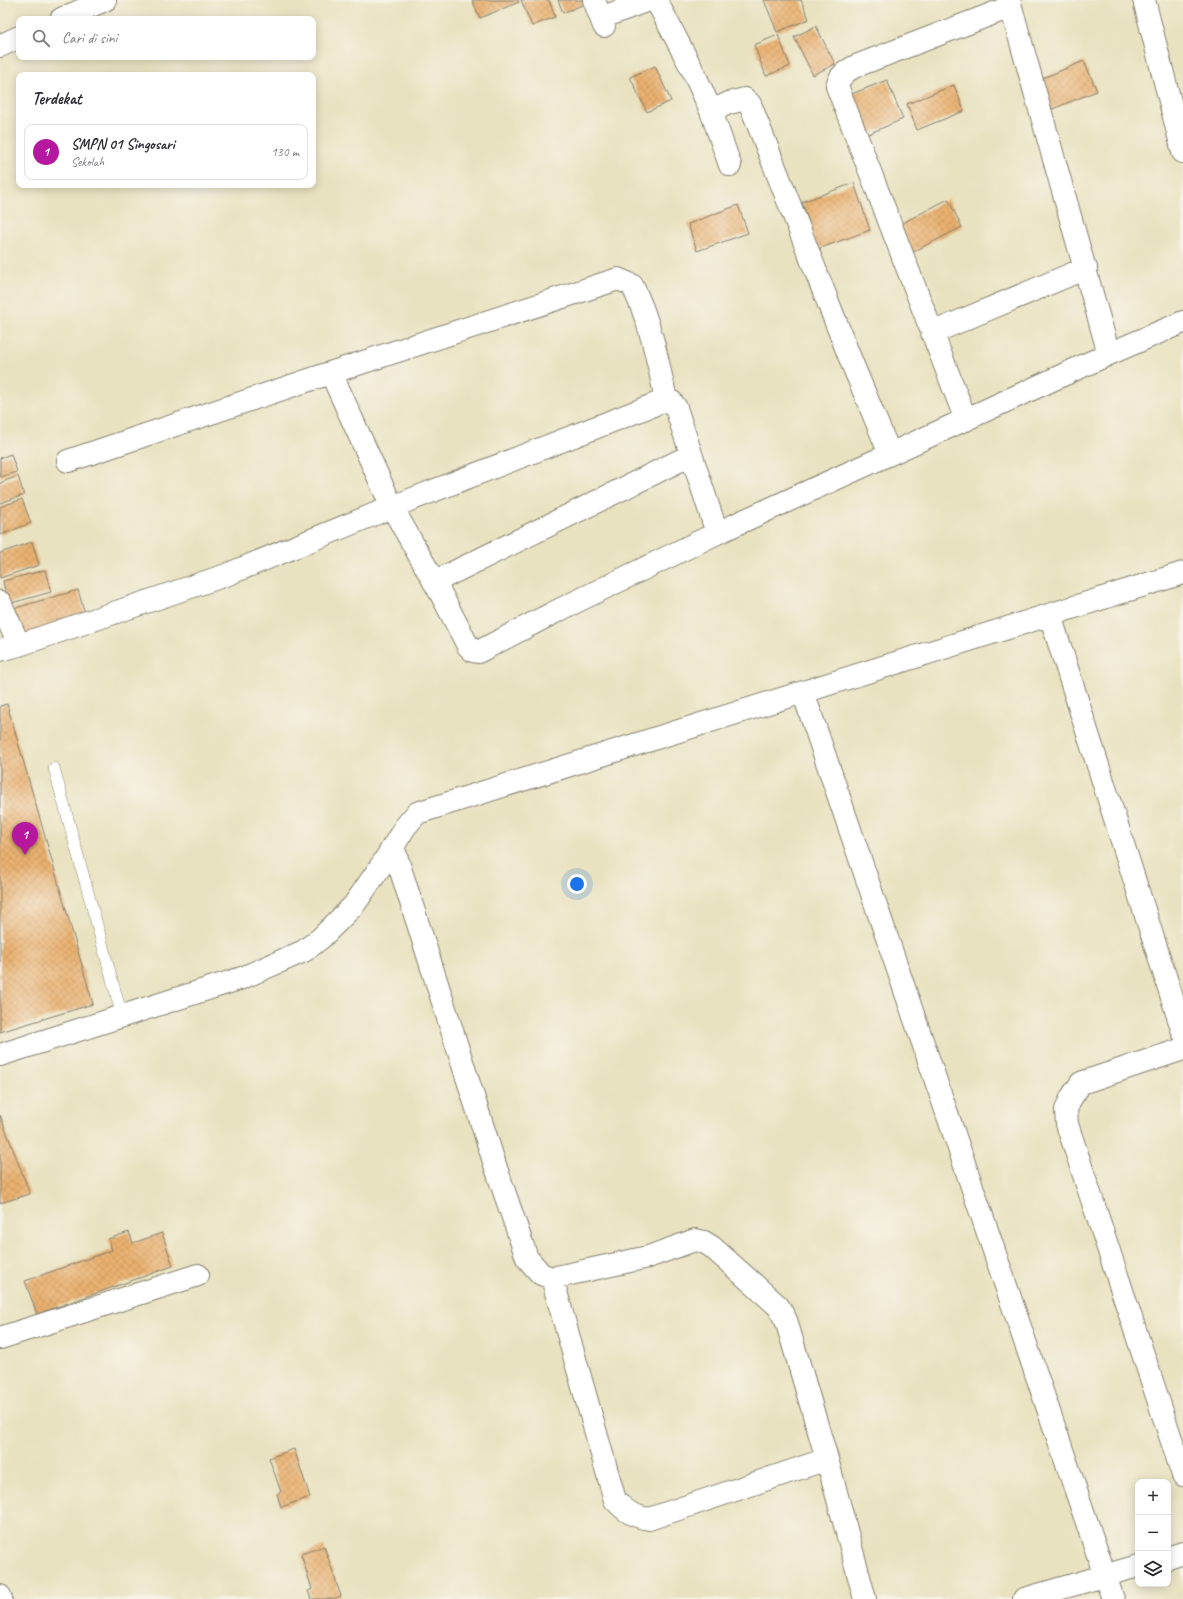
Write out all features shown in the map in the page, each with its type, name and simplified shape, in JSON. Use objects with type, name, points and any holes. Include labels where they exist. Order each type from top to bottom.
[{"type":"street","points":[[68,16],[105,0]]},
{"type":"street","points":[[600,15],[648,0]]},
{"type":"street","points":[[656,0],[694,73],[711,111],[730,165]]},
{"type":"street","points":[[1144,0],[1183,152]]},
{"type":"street","points":[[966,420],[837,86],[840,78],[846,70],[1010,3],[1086,268],[1109,354]]},
{"type":"street","points":[[0,46],[16,38]]},
{"type":"street","points":[[711,111],[737,101],[745,100],[750,104],[852,363],[890,454]]},
{"type":"street","points":[[932,333],[1086,268]]},
{"type":"street","points":[[68,461],[333,372],[618,279],[632,284],[638,296],[655,347],[666,400]]},
{"type":"street","points":[[333,372],[336,384],[392,508],[468,646],[473,651],[478,652],[554,612],[717,533],[1109,354],[1183,322]]},
{"type":"street","points":[[0,602],[9,648],[226,575],[666,400],[672,402],[676,408],[717,533]]},
{"type":"street","points":[[434,582],[691,455]]},
{"type":"street","points":[[0,1055],[242,978],[304,951],[321,938],[354,904],[405,827],[417,813],[1183,574]]},
{"type":"street","points":[[1050,615],[1183,1032]]},
{"type":"street","points":[[803,692],[1113,1599]]},
{"type":"street","points":[[393,846],[496,1168],[527,1258],[542,1274],[552,1278],[648,1257],[695,1240],[704,1242],[712,1247],[778,1306],[786,1320],[865,1599]]},
{"type":"street","points":[[1183,1049],[1081,1084],[1071,1098],[1066,1110],[1070,1131],[1176,1430],[1183,1475]]},
{"type":"street","points":[[0,1338],[198,1275]]},
{"type":"street","points":[[552,1278],[614,1500],[626,1512],[638,1517],[649,1519],[826,1459]]},
{"type":"street","points":[[1171,1557],[1183,1553]]},
{"type":"street","points":[[1024,1599],[1135,1567]]},
{"type":"lane","points":[[54,768],[122,1016]]},
{"type":"building","points":[[472,0],[518,0],[519,2],[480,18]]},
{"type":"building","points":[[521,0],[549,0],[555,17],[532,26]]},
{"type":"building","points":[[558,0],[586,0],[587,3],[563,13]]},
{"type":"building","points":[[764,0],[801,0],[809,19],[777,32]]},
{"type":"building","points":[[816,26],[835,64],[813,75],[794,37]]},
{"type":"building","points":[[778,35],[790,66],[766,76],[754,45]]},
{"type":"building","points":[[1084,61],[1097,91],[1050,110],[1038,80]]},
{"type":"building","points":[[655,66],[671,101],[647,112],[630,77]]},
{"type":"building","points":[[887,80],[903,119],[866,135],[849,95]]},
{"type":"building","points":[[954,85],[964,111],[917,130],[907,104]]},
{"type":"building","points":[[854,183],[870,230],[818,249],[802,202]]},
{"type":"building","points":[[948,199],[962,227],[913,252],[899,225]]},
{"type":"building","points":[[738,205],[748,233],[697,251],[688,224]]},
{"type":"building","points":[[11,454],[17,472],[0,477],[0,458]]},
{"type":"building","points":[[18,476],[24,495],[0,503],[0,483]]},
{"type":"building","points":[[22,499],[31,523],[0,535],[0,507]]},
{"type":"building","points":[[32,542],[39,565],[0,578],[0,553]]},
{"type":"building","points":[[45,570],[51,592],[8,604],[3,581]]},
{"type":"building","points":[[78,590],[86,617],[20,637],[12,609]]},
{"type":"building","points":[[7,704],[93,1004],[0,1032],[0,706]]},
{"type":"building","points":[[0,1115],[30,1194],[0,1203]]},
{"type":"building","points":[[129,1232],[133,1243],[162,1233],[173,1266],[37,1314],[25,1281],[112,1250],[108,1239]]},
{"type":"building","points":[[294,1449],[310,1497],[281,1507],[277,1494],[281,1492],[269,1458]]},
{"type":"building","points":[[324,1546],[341,1596],[333,1599],[311,1599],[308,1591],[312,1589],[301,1554]]},
{"type":"place","name":"SMPN 01 Singosari","points":[[25,855]]}]
